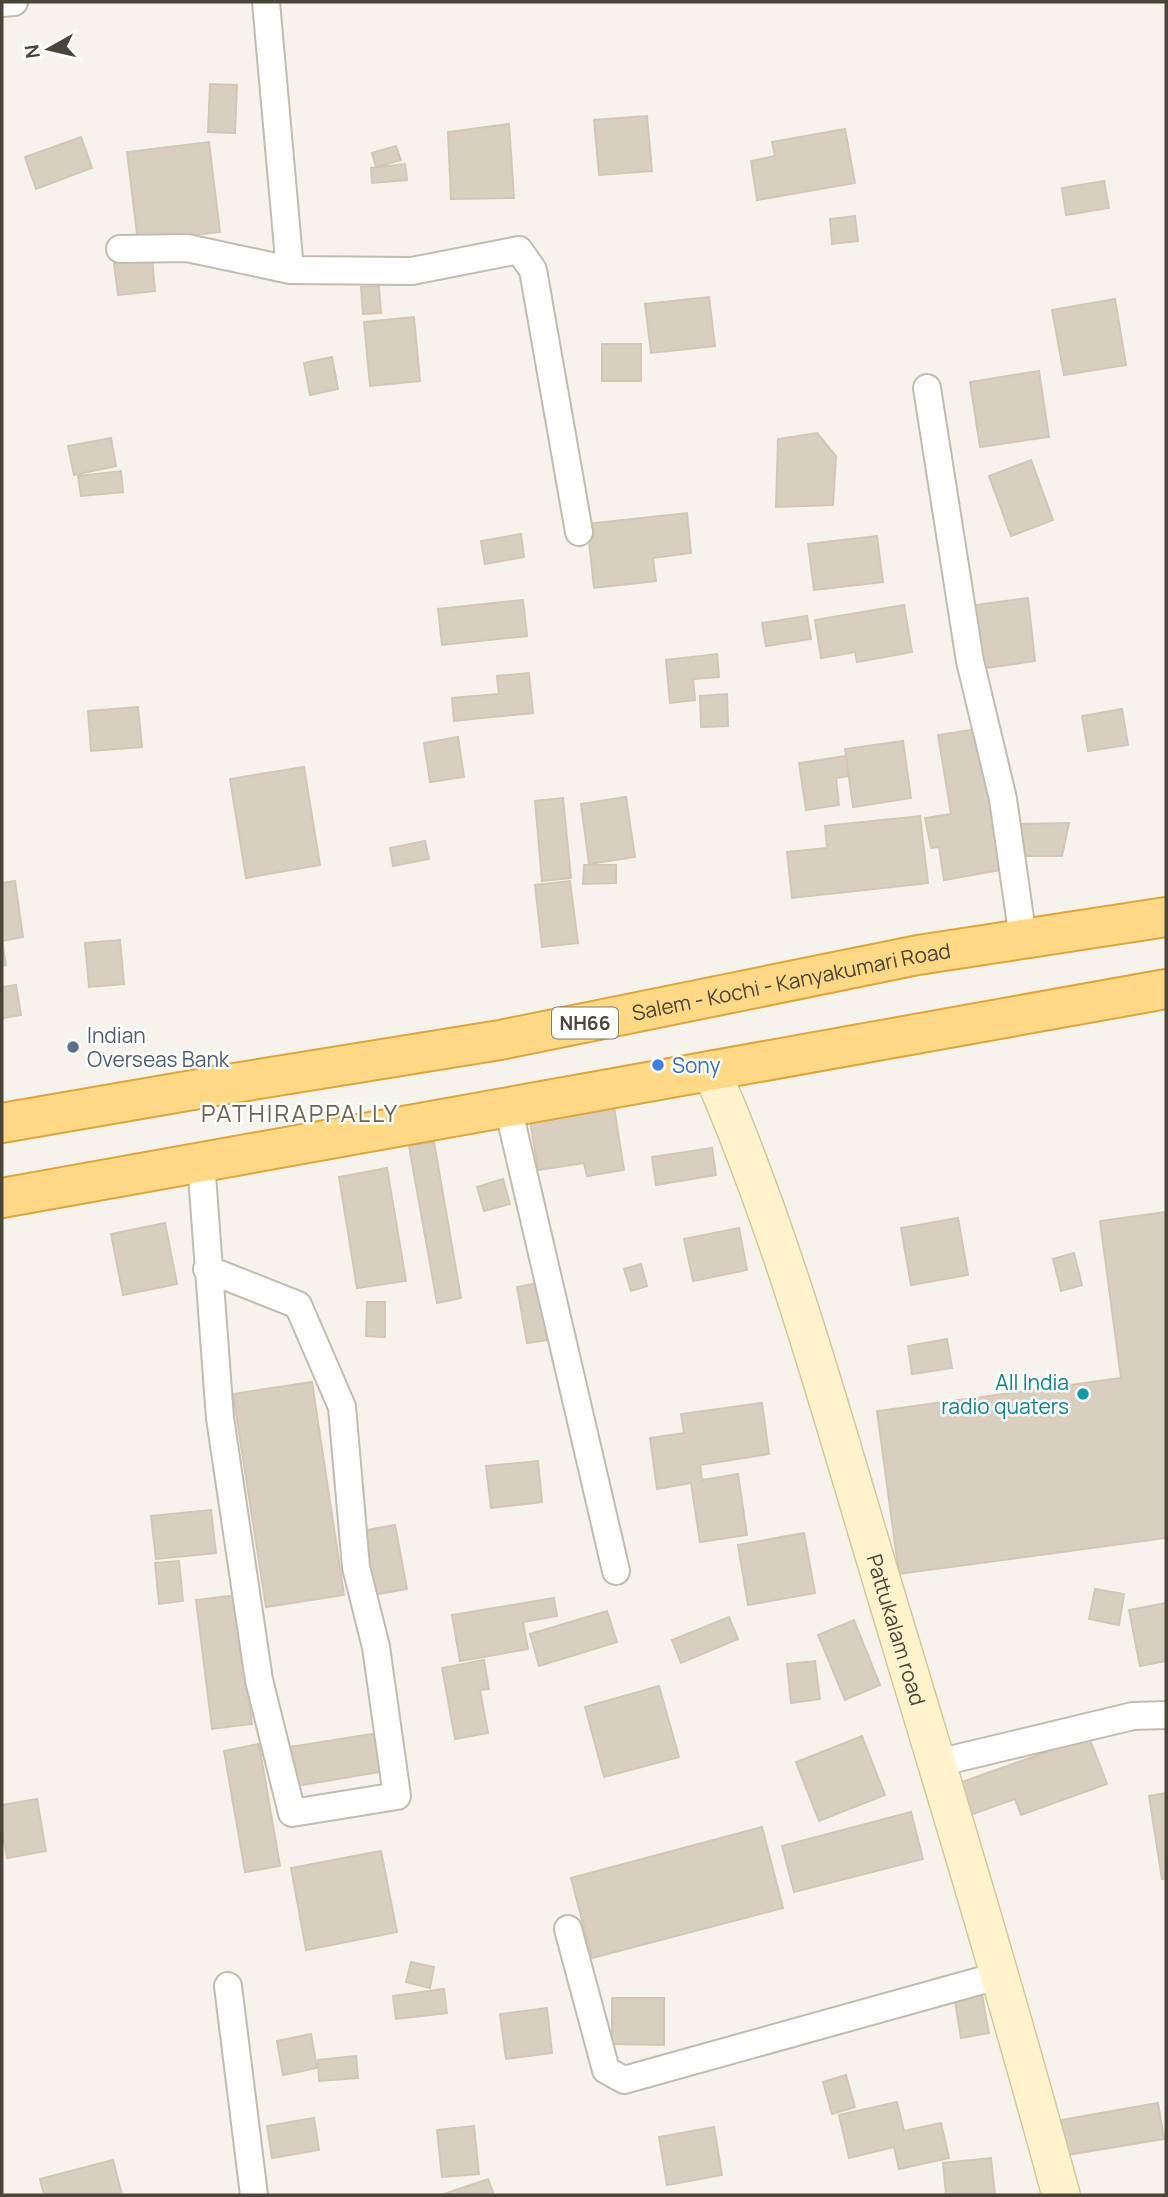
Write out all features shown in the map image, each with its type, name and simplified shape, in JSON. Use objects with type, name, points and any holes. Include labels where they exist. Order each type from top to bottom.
[{"type":"highway","name":"Salem - Kochi - Kanyakumari Road","points":[[2,1123],[500,1040],[918,955],[1166,917]]},
{"type":"highway","points":[[2,1198],[1166,989]]},
{"type":"main road","name":"Pattukalam road","points":[[711,1070],[738,1132],[798,1306],[1001,1975],[1060,2195]]},
{"type":"street","points":[[2,3],[14,2]]},
{"type":"street","points":[[266,2],[290,271]]},
{"type":"street","points":[[120,249],[187,248],[290,271],[412,271],[519,250],[533,270],[579,532]]},
{"type":"street","points":[[927,388],[970,661],[1003,799],[1023,939]]},
{"type":"street","points":[[508,1107],[616,1571]]},
{"type":"street","points":[[201,1162],[207,1269],[220,1418],[259,1680],[292,1813],[397,1796],[376,1647],[356,1567],[342,1406],[298,1305],[207,1269]]},
{"type":"street","points":[[937,1763],[1133,1716],[1166,1714]]},
{"type":"street","points":[[568,1929],[606,2070],[624,2080],[1001,1975]]},
{"type":"street","points":[[228,1986],[254,2195]]},
{"type":"building","points":[[210,84],[237,85],[235,133],[208,132]]},
{"type":"building","points":[[647,116],[652,171],[599,175],[594,120]]},
{"type":"building","points":[[509,124],[514,198],[451,199],[448,132]]},
{"type":"building","points":[[845,129],[855,183],[757,200],[751,161],[775,156],[772,142]]},
{"type":"building","points":[[81,137],[92,168],[36,189],[25,157]]},
{"type":"building","points":[[209,142],[220,232],[138,242],[127,152]]},
{"type":"building","points":[[396,146],[401,160],[376,167],[372,153]]},
{"type":"building","points":[[405,164],[407,180],[372,183],[371,168]]},
{"type":"building","points":[[1104,181],[1109,208],[1066,215],[1062,188]]},
{"type":"building","points":[[855,216],[858,241],[832,244],[830,219]]},
{"type":"building","points":[[152,259],[155,291],[118,295],[114,264]]},
{"type":"building","points":[[379,286],[381,313],[363,314],[361,287]]},
{"type":"building","points":[[709,297],[715,346],[651,353],[645,304]]},
{"type":"building","points":[[1115,299],[1126,365],[1064,375],[1052,310]]},
{"type":"building","points":[[414,317],[420,381],[370,386],[364,322]]},
{"type":"building","points":[[602,344],[641,344],[641,381],[602,381]]},
{"type":"building","points":[[332,357],[338,389],[310,395],[304,363]]},
{"type":"building","points":[[1039,371],[1049,437],[980,447],[970,382]]},
{"type":"building","points":[[817,433],[836,456],[833,505],[776,507],[778,439]]},
{"type":"building","points":[[111,438],[116,466],[74,475],[68,446]]},
{"type":"building","points":[[1031,460],[1053,520],[1011,536],[989,476]]},
{"type":"building","points":[[121,471],[123,492],[81,496],[78,476]]},
{"type":"building","points":[[687,513],[691,553],[653,558],[656,581],[594,588],[587,524]]},
{"type":"building","points":[[521,534],[524,557],[485,564],[481,541]]},
{"type":"building","points":[[877,536],[883,582],[814,590],[808,544]]},
{"type":"building","points":[[1028,598],[1035,661],[979,669],[968,606]]},
{"type":"building","points":[[523,600],[527,636],[442,645],[438,609]]},
{"type":"building","points":[[904,605],[912,652],[857,662],[855,652],[821,658],[815,620]]},
{"type":"building","points":[[807,616],[811,639],[766,646],[762,623]]},
{"type":"building","points":[[717,654],[719,677],[693,679],[695,700],[670,703],[666,660]]},
{"type":"building","points":[[529,673],[533,713],[454,721],[452,698],[499,694],[497,676]]},
{"type":"building","points":[[727,694],[728,726],[701,727],[700,696]]},
{"type":"building","points":[[138,707],[142,747],[91,751],[88,711]]},
{"type":"building","points":[[1122,709],[1128,745],[1088,751],[1082,716]]},
{"type":"building","points":[[978,729],[1001,870],[944,880],[939,847],[931,848],[925,818],[951,814],[938,735]]},
{"type":"building","points":[[458,737],[464,777],[430,782],[424,743]]},
{"type":"building","points":[[903,741],[911,798],[853,807],[845,749]]},
{"type":"building","points":[[846,756],[849,776],[836,778],[839,805],[806,810],[799,763]]},
{"type":"building","points":[[304,767],[320,865],[246,878],[230,779]]},
{"type":"building","points":[[626,797],[635,857],[589,864],[581,804]]},
{"type":"building","points":[[563,798],[571,878],[542,881],[535,801]]},
{"type":"building","points":[[920,816],[928,883],[792,898],[787,852],[827,848],[825,826]]},
{"type":"building","points":[[1069,823],[1062,856],[1026,856],[1018,824]]},
{"type":"building","points":[[425,841],[429,859],[393,866],[390,848]]},
{"type":"building","points":[[584,865],[616,865],[616,883],[583,884]]},
{"type":"building","points":[[15,881],[23,937],[2,941],[2,883]]},
{"type":"building","points":[[570,881],[578,943],[542,947],[535,885]]},
{"type":"building","points":[[120,940],[124,984],[89,987],[85,943]]},
{"type":"building","points":[[2,941],[6,965],[2,966]]},
{"type":"building","points":[[16,985],[21,1015],[2,1018],[2,987]]},
{"type":"building","points":[[612,1094],[624,1170],[587,1176],[584,1163],[538,1170],[528,1107]]},
{"type":"building","points":[[434,1142],[461,1298],[437,1303],[409,1146]]},
{"type":"building","points":[[712,1148],[716,1175],[656,1185],[652,1157]]},
{"type":"building","points":[[387,1168],[406,1281],[357,1288],[339,1177]]},
{"type":"building","points":[[503,1179],[510,1204],[484,1211],[477,1187]]},
{"type":"building","name":"All India radio quaters","points":[[1166,1212],[1166,1538],[899,1574],[877,1411],[1121,1378],[1100,1221]]},
{"type":"building","points":[[958,1218],[968,1275],[911,1285],[901,1228]]},
{"type":"building","points":[[165,1223],[177,1284],[123,1295],[111,1234]]},
{"type":"building","points":[[739,1228],[747,1270],[693,1281],[684,1239]]},
{"type":"building","points":[[1074,1253],[1082,1285],[1061,1291],[1053,1259]]},
{"type":"building","points":[[641,1264],[647,1286],[631,1291],[624,1269]]},
{"type":"building","points":[[538,1283],[548,1340],[527,1343],[517,1287]]},
{"type":"building","points":[[367,1302],[385,1302],[385,1337],[366,1336]]},
{"type":"building","points":[[947,1339],[952,1368],[912,1374],[908,1346]]},
{"type":"building","points":[[312,1382],[344,1595],[266,1607],[233,1394]]},
{"type":"building","points":[[762,1403],[769,1454],[700,1465],[702,1480],[738,1474],[747,1535],[700,1542],[691,1483],[657,1489],[650,1438],[684,1433],[681,1414]]},
{"type":"building","points":[[538,1461],[542,1502],[491,1508],[486,1466]]},
{"type":"building","points":[[211,1510],[216,1553],[156,1559],[151,1516]]},
{"type":"building","points":[[395,1525],[407,1589],[372,1595],[361,1531]]},
{"type":"building","points":[[804,1533],[815,1593],[748,1605],[738,1545]]},
{"type":"building","points":[[179,1561],[183,1601],[159,1604],[155,1563]]},
{"type":"building","points":[[1095,1589],[1124,1594],[1119,1625],[1089,1619]]},
{"type":"building","points":[[236,1595],[252,1724],[212,1729],[196,1600]]},
{"type":"building","points":[[554,1598],[557,1616],[523,1622],[528,1649],[460,1661],[452,1615]]},
{"type":"building","points":[[1166,1603],[1166,1661],[1140,1666],[1129,1610]]},
{"type":"building","points":[[607,1611],[617,1642],[539,1666],[530,1634]]},
{"type":"building","points":[[729,1617],[738,1639],[681,1663],[672,1640]]},
{"type":"building","points":[[854,1620],[880,1685],[845,1700],[818,1635]]},
{"type":"building","points":[[484,1660],[489,1689],[480,1690],[488,1733],[455,1739],[442,1668]]},
{"type":"building","points":[[815,1661],[820,1699],[791,1703],[787,1664]]},
{"type":"building","points":[[659,1686],[679,1757],[604,1777],[585,1707]]},
{"type":"building","points":[[379,1733],[386,1771],[296,1786],[289,1747]]},
{"type":"building","points":[[862,1736],[885,1795],[819,1821],[796,1762]]},
{"type":"building","points":[[1089,1737],[1107,1784],[1021,1815],[1015,1799],[970,1815],[959,1783]]},
{"type":"building","points":[[259,1744],[280,1866],[245,1872],[224,1751]]},
{"type":"building","points":[[1166,1793],[1166,1879],[1162,1879],[1149,1796]]},
{"type":"building","points":[[37,1799],[46,1851],[7,1858],[2,1829],[2,1805]]},
{"type":"building","points":[[911,1812],[923,1859],[794,1892],[782,1846]]},
{"type":"building","points":[[762,1827],[783,1908],[592,1958],[571,1878]]},
{"type":"building","points":[[381,1851],[397,1932],[306,1950],[291,1868]]},
{"type":"building","points":[[411,1962],[434,1967],[430,1988],[406,1982]]},
{"type":"building","points":[[980,1984],[989,2033],[961,2038],[953,1989]]},
{"type":"building","points":[[444,1989],[447,2013],[396,2019],[393,1996]]},
{"type":"building","points":[[612,1998],[664,1998],[664,2045],[612,2044]]},
{"type":"building","points":[[547,2008],[552,2053],[506,2059],[500,2014]]},
{"type":"building","points":[[311,2034],[317,2068],[283,2075],[277,2041]]},
{"type":"building","points":[[356,2056],[358,2078],[319,2081],[318,2060]]},
{"type":"building","points":[[846,2075],[855,2107],[832,2114],[823,2082]]},
{"type":"building","points":[[897,2102],[904,2131],[941,2123],[949,2158],[899,2169],[894,2147],[849,2158],[839,2115]]},
{"type":"building","points":[[1158,2103],[1164,2139],[1067,2155],[1061,2120]]},
{"type":"building","points":[[314,2118],[319,2150],[272,2158],[267,2126]]},
{"type":"building","points":[[474,2126],[479,2174],[442,2177],[437,2130]]},
{"type":"building","points":[[714,2127],[722,2175],[667,2185],[659,2137]]},
{"type":"building","points":[[991,2158],[995,2195],[946,2195],[943,2163]]},
{"type":"building","points":[[113,2160],[122,2195],[44,2195],[40,2179]]},
{"type":"building","points":[[488,2179],[494,2195],[441,2195]]},
{"type":"place","name":"Indian Overseas Bank","points":[[73,1047]]},
{"type":"place","name":"Sony","points":[[658,1065]]},
{"type":"place","name":"All India radio quaters","points":[[1083,1394]]},
{"type":"district","name":"PATHIRAPPALLY","points":[[300,1112]]}]
